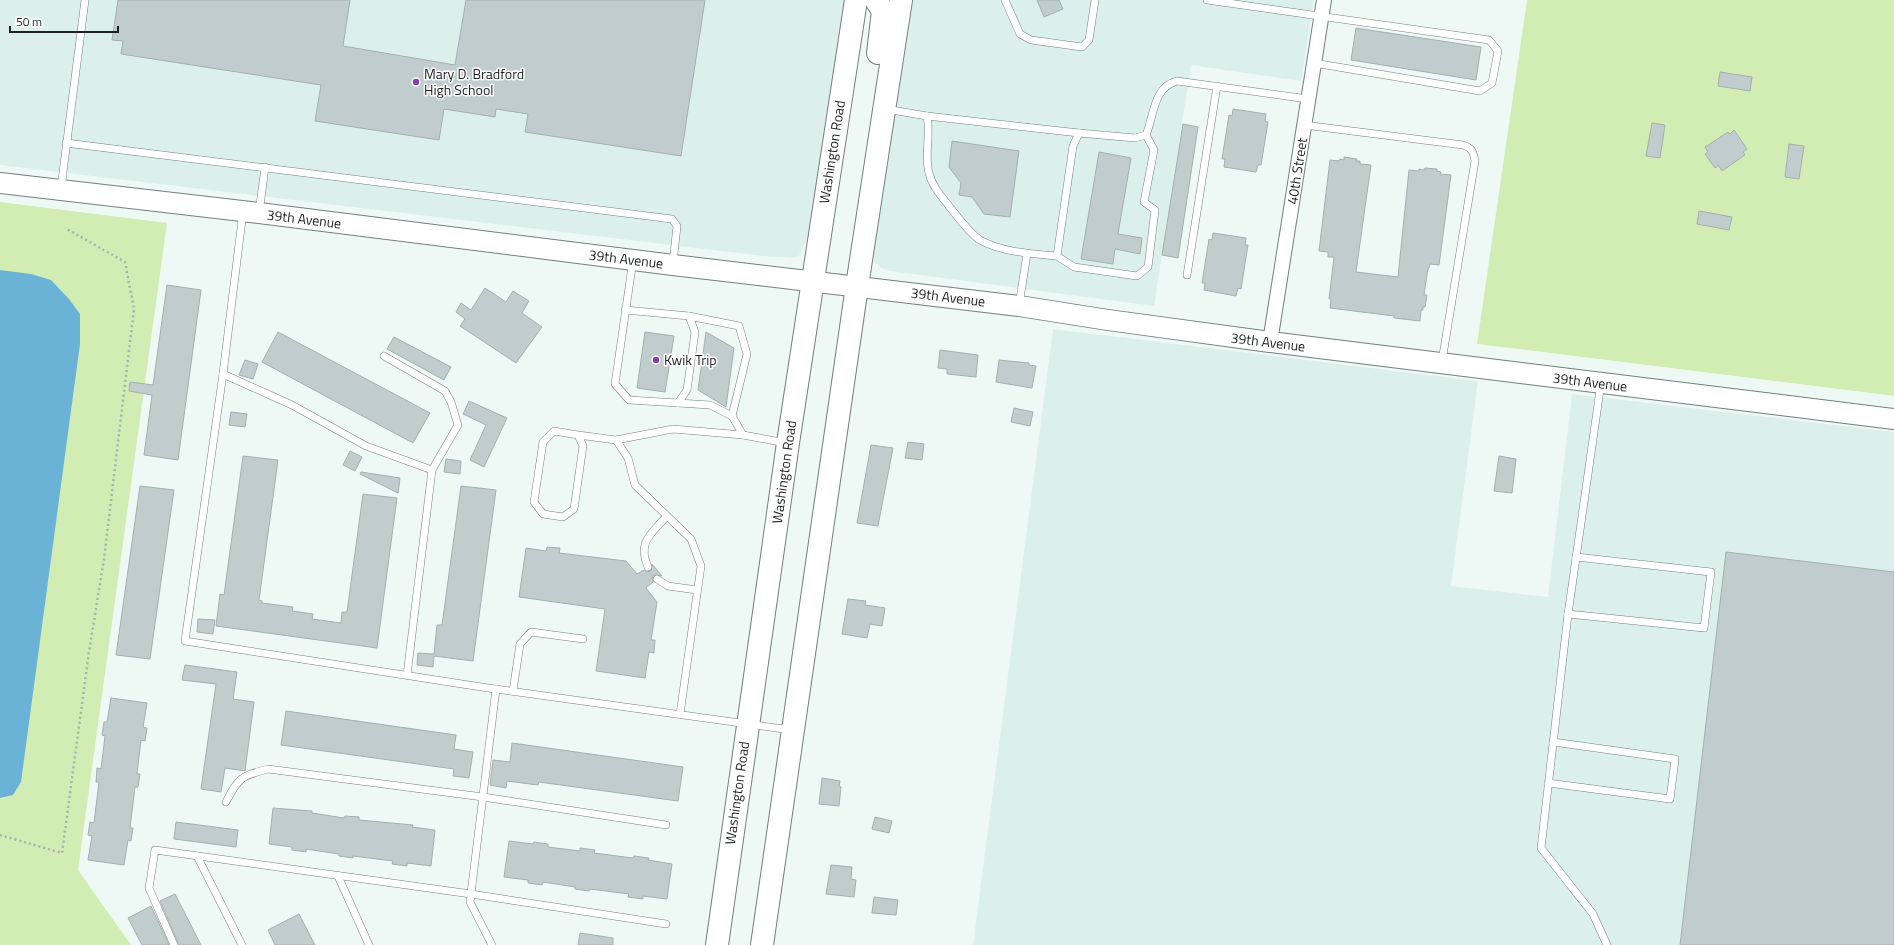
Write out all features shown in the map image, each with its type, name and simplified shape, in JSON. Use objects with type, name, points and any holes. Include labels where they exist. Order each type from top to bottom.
[{"type":"main road","name":"Washington Road","points":[[717,945],[747,723],[788,443],[856,0]]},
{"type":"main road","points":[[876,0],[883,11],[873,86],[883,115]]},
{"type":"main road","points":[[762,945],[857,286],[901,0]]},
{"type":"main road","name":"39th Avenue","points":[[0,183],[251,212],[673,265],[1019,306],[1108,320],[1270,342],[1894,419]]},
{"type":"street","name":"40th Street","points":[[1270,342],[1324,0]]},
{"type":"lane","points":[[61,190],[85,0]]},
{"type":"lane","points":[[1005,0],[1020,34],[1031,40],[1082,47],[1089,40],[1095,0]]},
{"type":"lane","points":[[1207,0],[1489,40],[1498,51],[1492,83],[1480,91],[1314,63]]},
{"type":"lane","points":[[927,116],[929,124],[926,156],[929,173],[934,186],[960,220],[980,240],[1008,250],[1027,254],[1057,256],[1074,267],[1137,276],[1148,267],[1155,210],[1144,202],[1154,150],[1146,136],[1154,103],[1168,83],[1177,80],[1308,99]]},
{"type":"lane","points":[[1187,275],[1217,86]]},
{"type":"lane","points":[[883,115],[927,116],[1135,138],[1146,136]]},
{"type":"lane","points":[[1304,125],[1463,145],[1470,147],[1474,152],[1475,161],[1442,364]]},
{"type":"lane","points":[[1057,256],[1073,146],[1079,133]]},
{"type":"lane","points":[[66,143],[672,220],[677,226],[673,265]]},
{"type":"lane","points":[[264,167],[251,212],[223,374],[185,641],[496,689],[747,723],[792,731]]},
{"type":"lane","points":[[1019,306],[1027,254]]},
{"type":"lane","points":[[633,260],[615,384],[630,400],[710,405],[732,416],[743,435]]},
{"type":"lane","points":[[625,310],[689,316],[739,326],[747,354],[732,416]]},
{"type":"lane","points":[[678,403],[687,390],[695,332],[689,316]]},
{"type":"lane","points":[[384,356],[445,391],[451,402],[458,425],[432,470],[407,675]]},
{"type":"lane","points":[[223,374],[292,405],[366,446],[432,470]]},
{"type":"lane","points":[[1601,383],[1568,614],[1541,848],[1593,914],[1607,945]]},
{"type":"lane","points":[[578,435],[583,446],[574,509],[563,517],[543,514],[534,502],[543,442],[554,431],[616,440],[673,429],[743,435],[788,443]]},
{"type":"lane","points":[[616,440],[628,458],[635,485],[691,539],[701,566],[680,714]]},
{"type":"lane","points":[[648,566],[643,549],[646,539],[667,516]]},
{"type":"lane","points":[[1568,614],[1704,628],[1711,572],[1576,557]]},
{"type":"lane","points":[[658,579],[668,586],[698,590]]},
{"type":"lane","points":[[513,691],[520,644],[531,632],[583,639]]},
{"type":"lane","points":[[492,945],[470,902],[496,689]]},
{"type":"lane","points":[[1548,783],[1670,799],[1675,759],[1553,742]]},
{"type":"lane","points":[[226,802],[234,786],[246,775],[268,770],[483,797],[666,825]]},
{"type":"lane","points":[[174,945],[149,888],[155,850],[471,894],[666,924]]},
{"type":"lane","points":[[197,856],[242,945]]},
{"type":"lane","points":[[338,876],[369,945]]},
{"type":"path","points":[[0,835],[62,853],[89,652],[104,559],[134,309],[125,262],[65,228]]},
{"type":"shaded area","name":"Mary D. Bradford High School","points":[[0,0],[845,0],[808,237],[799,256],[792,258],[763,256],[0,165]]},
{"type":"shaded area","points":[[912,0],[1314,0],[1301,81],[1191,65],[1154,306],[890,271],[881,268],[873,260],[873,243]]},
{"type":"shaded area","points":[[1053,329],[1478,381],[1451,586],[1548,597],[1572,394],[1894,432],[1894,945],[973,945]]},
{"type":"green space","points":[[1527,0],[1894,0],[1894,396],[1477,344]]},
{"type":"green space","points":[[0,202],[167,223],[78,870],[131,945],[0,945]]},
{"type":"water","points":[[0,270],[31,274],[51,280],[69,299],[80,314],[80,344],[21,782],[13,795],[0,798]]},
{"type":"building","points":[[118,0],[350,0],[343,46],[455,65],[466,0],[705,0],[681,156],[525,132],[528,114],[496,109],[495,117],[444,109],[439,140],[315,121],[321,85],[121,54],[123,41],[112,40]]},
{"type":"building","points":[[1037,0],[1059,0],[1063,9],[1044,17]]},
{"type":"building","points":[[1356,28],[1481,47],[1476,80],[1351,60]]},
{"type":"building","points":[[1720,72],[1752,77],[1750,91],[1718,86]]},
{"type":"building","points":[[1233,109],[1266,114],[1265,121],[1268,122],[1261,165],[1258,165],[1256,172],[1224,167],[1225,159],[1222,159],[1229,115],[1232,116]]},
{"type":"building","points":[[1652,123],[1665,125],[1660,158],[1646,156]]},
{"type":"building","points":[[1183,124],[1198,127],[1178,258],[1162,255]]},
{"type":"building","points":[[1734,130],[1747,149],[1743,152],[1745,155],[1722,171],[1718,165],[1715,168],[1705,154],[1708,152],[1705,147],[1728,132],[1730,134]]},
{"type":"building","points":[[952,141],[1019,151],[1010,217],[984,214],[972,197],[959,195],[961,183],[949,167]]},
{"type":"building","points":[[1789,144],[1804,146],[1799,179],[1785,177]]},
{"type":"building","points":[[1099,152],[1131,158],[1118,234],[1142,238],[1140,254],[1115,249],[1113,264],[1081,259]]},
{"type":"building","points":[[1344,157],[1357,159],[1356,161],[1360,161],[1360,164],[1371,165],[1356,272],[1398,277],[1409,170],[1419,171],[1419,169],[1424,170],[1425,168],[1437,169],[1437,171],[1441,172],[1440,174],[1451,175],[1439,265],[1430,264],[1428,268],[1424,295],[1427,295],[1425,307],[1421,310],[1420,321],[1394,318],[1394,316],[1330,308],[1331,299],[1329,299],[1334,257],[1328,257],[1328,252],[1319,251],[1330,160],[1344,160]]},
{"type":"building","points":[[1699,211],[1732,217],[1729,230],[1697,224]]},
{"type":"building","points":[[1213,233],[1246,238],[1245,245],[1248,245],[1241,289],[1238,288],[1236,296],[1204,290],[1205,283],[1202,283],[1209,239],[1212,240]]},
{"type":"building","points":[[167,285],[201,290],[178,460],[144,455],[152,395],[129,391],[130,382],[153,385]]},
{"type":"building","points":[[485,288],[506,302],[513,291],[529,301],[522,313],[542,327],[516,363],[460,326],[465,319],[456,312],[461,303],[471,310]]},
{"type":"building","points":[[278,332],[430,413],[413,443],[262,362]]},
{"type":"building","name":"Kwik Trip","points":[[645,332],[674,336],[665,392],[637,388]]},
{"type":"building","name":"Kwik Trip","points":[[706,332],[734,348],[726,407],[698,390]]},
{"type":"building","points":[[394,337],[451,367],[444,380],[387,349]]},
{"type":"building","points":[[940,350],[978,355],[976,377],[947,374],[947,369],[938,368]]},
{"type":"building","points":[[245,360],[258,364],[253,379],[239,375]]},
{"type":"building","points":[[999,360],[1029,363],[1029,365],[1036,366],[1032,388],[996,382]]},
{"type":"building","points":[[469,401],[507,418],[484,467],[470,460],[486,425],[463,414]]},
{"type":"building","points":[[1014,408],[1033,412],[1030,426],[1011,422]]},
{"type":"building","points":[[231,412],[247,414],[245,427],[229,425]]},
{"type":"building","points":[[908,442],[924,444],[922,460],[905,458]]},
{"type":"building","points":[[871,445],[893,448],[878,526],[857,523]]},
{"type":"building","points":[[350,451],[362,457],[355,471],[343,465]]},
{"type":"building","points":[[243,456],[278,460],[259,600],[262,601],[262,603],[293,607],[292,611],[313,614],[312,619],[341,623],[342,612],[347,612],[363,494],[397,498],[377,648],[216,626],[220,594],[224,595]]},
{"type":"building","points":[[1499,456],[1516,459],[1512,493],[1494,491]]},
{"type":"building","points":[[446,459],[461,461],[460,474],[444,472]]},
{"type":"building","points":[[361,472],[400,478],[398,493],[360,474]]},
{"type":"building","points":[[140,486],[174,490],[150,659],[116,655]]},
{"type":"building","points":[[461,486],[496,490],[473,661],[434,656],[433,667],[417,665],[418,653],[434,654],[437,625],[442,625]]},
{"type":"building","points":[[547,547],[560,548],[559,553],[626,561],[637,574],[644,570],[647,572],[651,571],[652,564],[662,576],[654,575],[652,578],[653,582],[646,588],[657,602],[651,640],[655,640],[654,653],[649,652],[645,678],[596,671],[605,609],[519,597],[526,548],[546,551]]},
{"type":"building","points":[[1726,552],[1894,572],[1894,945],[1680,945]]},
{"type":"building","points":[[848,599],[866,601],[865,605],[885,608],[882,626],[870,624],[867,638],[842,634]]},
{"type":"building","points":[[198,619],[215,620],[213,634],[197,632]]},
{"type":"building","points":[[185,665],[237,672],[233,699],[254,702],[245,771],[225,768],[221,792],[201,789],[216,684],[182,680]]},
{"type":"building","points":[[111,698],[147,703],[143,727],[147,728],[145,741],[141,740],[137,774],[140,774],[138,787],[135,787],[130,828],[133,828],[131,841],[128,840],[124,865],[88,860],[92,836],[88,835],[90,822],[94,823],[99,782],[96,782],[97,768],[101,769],[105,736],[102,735],[104,722],[107,722]]},
{"type":"building","points":[[286,711],[456,735],[454,749],[473,752],[469,778],[453,776],[454,769],[281,745]]},
{"type":"building","points":[[512,743],[683,767],[678,801],[539,782],[538,785],[507,781],[506,788],[490,785],[493,760],[510,762]]},
{"type":"building","points":[[822,778],[840,781],[839,786],[841,787],[839,806],[819,804]]},
{"type":"building","points":[[273,808],[312,811],[312,813],[344,818],[345,816],[359,817],[359,820],[413,825],[412,827],[435,830],[431,866],[407,863],[407,866],[392,864],[393,861],[353,856],[353,858],[339,856],[339,854],[306,849],[306,852],[292,850],[292,847],[269,844]]},
{"type":"building","points":[[875,817],[892,821],[889,833],[872,829]]},
{"type":"building","points":[[176,822],[238,830],[236,847],[174,839]]},
{"type":"building","points":[[509,841],[533,844],[534,842],[548,844],[548,847],[580,851],[580,848],[595,850],[594,853],[633,858],[634,856],[649,858],[648,860],[672,864],[667,899],[643,896],[643,899],[628,897],[629,894],[590,889],[589,891],[575,889],[575,887],[543,882],[542,885],[528,883],[528,880],[504,877]]},
{"type":"building","points":[[831,865],[852,867],[851,879],[856,880],[854,897],[826,894]]},
{"type":"building","points":[[175,894],[201,945],[179,945],[160,901]]},
{"type":"building","points":[[874,897],[898,900],[896,915],[872,913]]},
{"type":"building","points":[[151,906],[169,945],[142,945],[128,918]]},
{"type":"building","points":[[299,914],[315,945],[275,945],[268,930]]},
{"type":"building","points":[[580,933],[613,938],[613,945],[578,945]]},
{"type":"place","name":"Mary D. Bradford High School","points":[[416,82]]},
{"type":"place","name":"Kwik Trip","points":[[656,360]]}]
